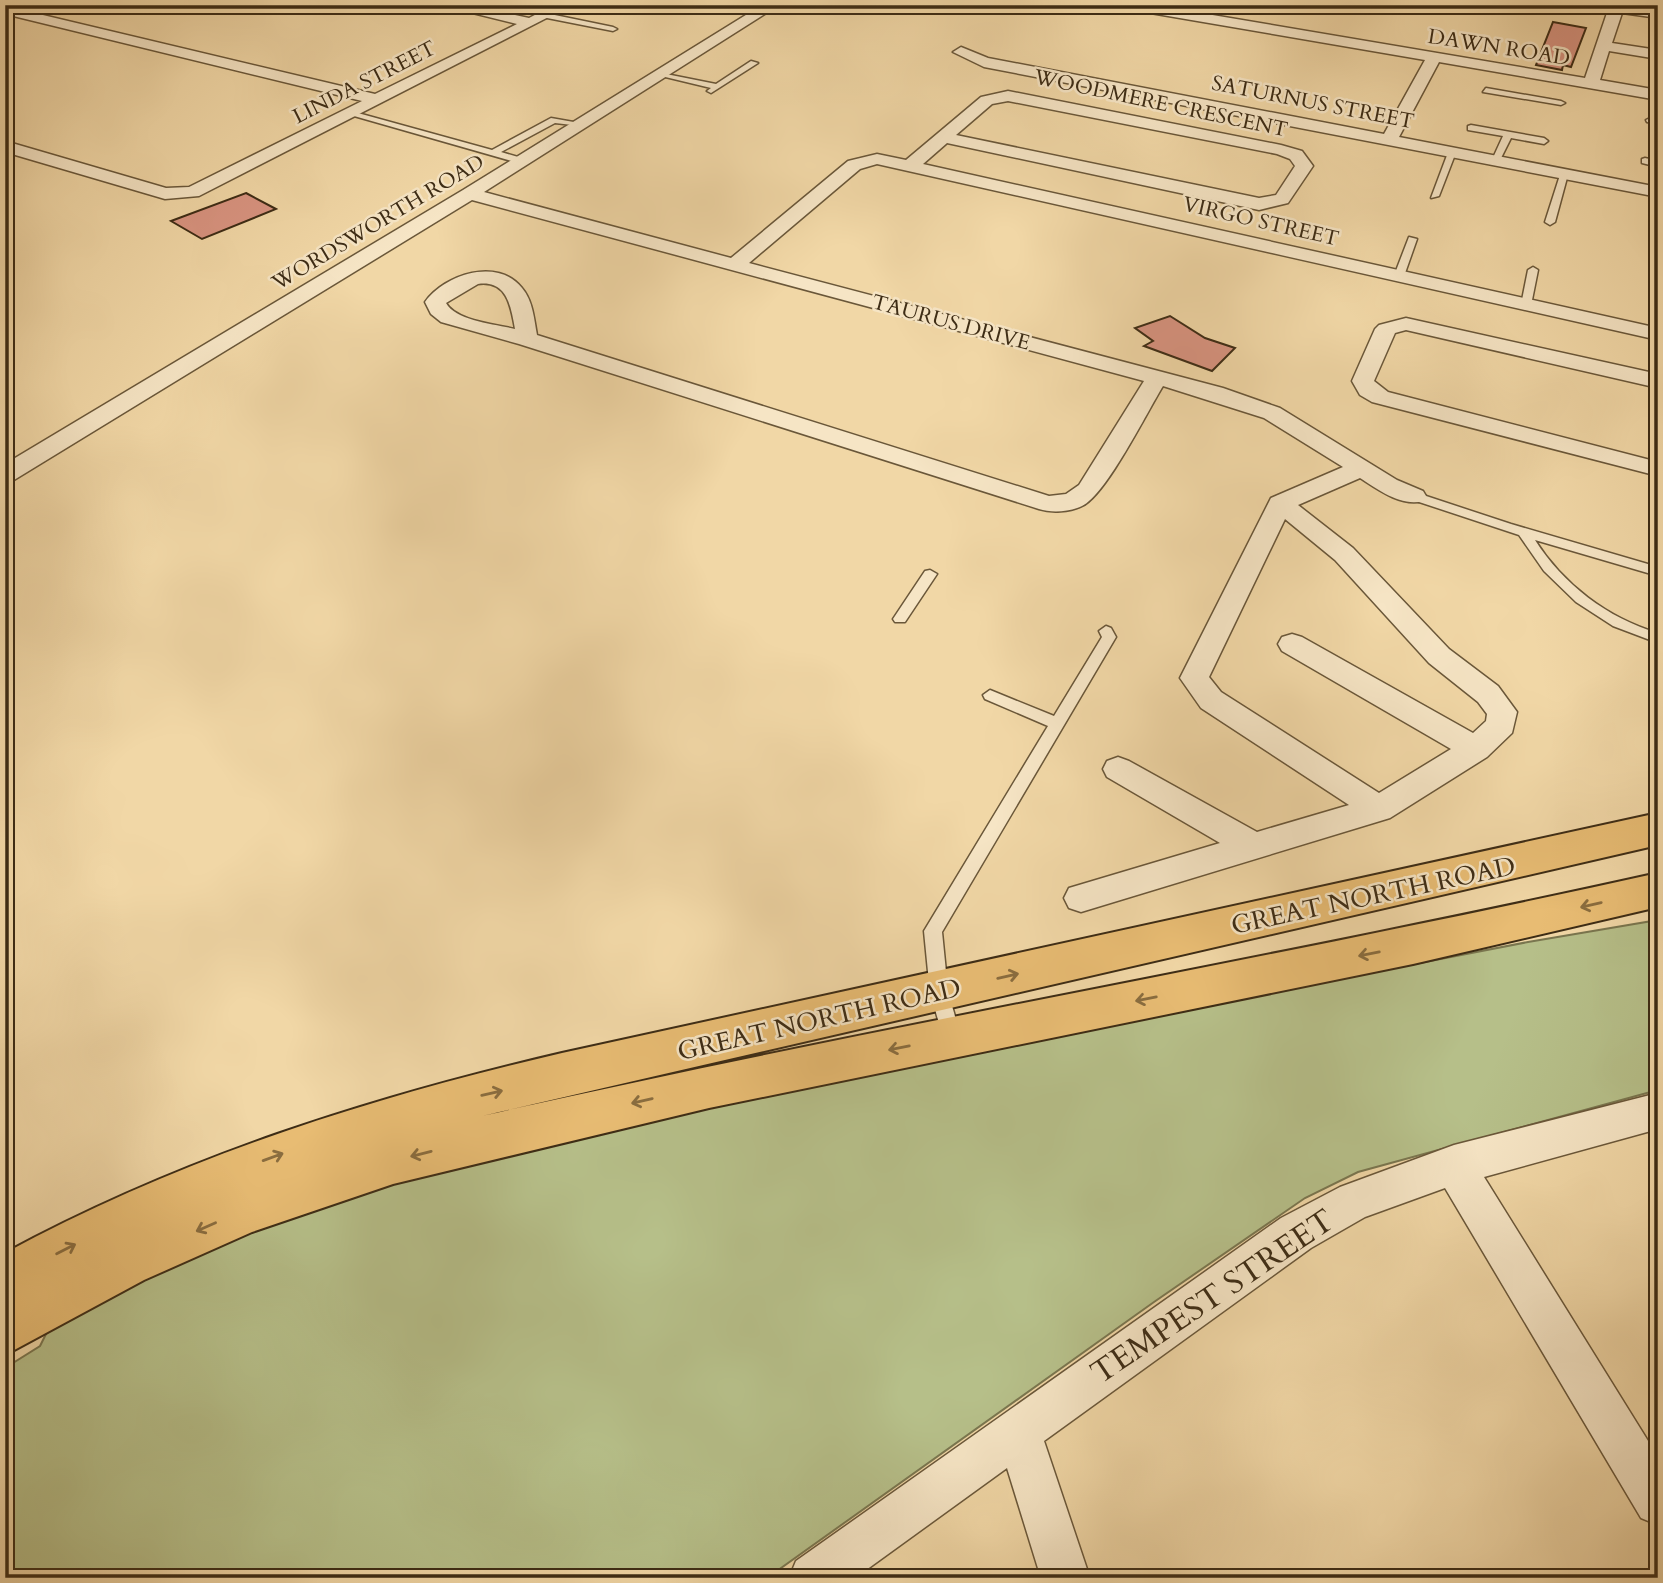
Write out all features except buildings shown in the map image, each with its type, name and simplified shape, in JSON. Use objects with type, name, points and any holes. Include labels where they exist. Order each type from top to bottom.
[{"type":"main road","name":"GREAT NORTH ROAD","points":[[5,1281],[159,1203],[300,1147],[477,1097],[1384,891],[1524,862],[1658,829]]},
{"type":"main road","points":[[1524,862],[1588,863],[1658,855]]},
{"type":"main road","points":[[1384,891],[1413,946]]},
{"type":"main road","name":"GREAT NORTH ROAD","points":[[5,1329],[138,1256],[246,1209],[380,1164],[709,1086],[1413,946],[1650,894]]},
{"type":"street","points":[[447,5],[529,22]]},
{"type":"street","name":"LINDA STREET","points":[[5,146],[165,194],[181,194],[207,186],[374,99],[565,5]]},
{"type":"street","name":"WORDSWORTH ROAD","points":[[5,475],[469,194],[772,5]]},
{"type":"street","name":"DAWN ROAD","points":[[1127,5],[1658,95]]},
{"type":"street","points":[[1600,5],[1658,14]]},
{"type":"street","points":[[1591,83],[1616,8]]},
{"type":"street","points":[[5,10],[374,99]]},
{"type":"street","points":[[1603,46],[1658,55]]},
{"type":"street","name":"SATURNUS STREET","points":[[961,52],[984,62],[1658,192]]},
{"type":"street","points":[[1389,140],[1434,58]]},
{"type":"street","name":"WOODMERE CRESCENT","points":[[911,165],[988,100],[1016,97],[1281,150],[1296,155],[1304,166],[1282,199],[1259,204],[946,138]]},
{"type":"street","points":[[932,170],[964,142]]},
{"type":"street","name":"VIRGO STREET","points":[[736,264],[854,165],[877,159],[1651,333]]},
{"type":"street","name":"TAURUS DRIVE","points":[[469,194],[1157,378],[1272,413],[1388,485],[1414,496]]},
{"type":"street","points":[[1651,333],[1647,379],[1418,325],[1401,324],[1385,328],[1363,381],[1368,390],[1380,397],[1658,469]]},
{"type":"street","points":[[527,339],[687,393],[1048,503],[1073,501],[1088,490],[1157,378]]},
{"type":"street","points":[[1362,468],[1280,503],[1194,678],[1212,700],[1379,810]]},
{"type":"street","points":[[1081,898],[1251,845],[1379,810],[1476,749],[1501,725],[1502,712],[1498,704],[1439,656],[1344,554],[1280,503]]},
{"type":"street","points":[[1292,644],[1476,749]]},
{"type":"street","points":[[1118,769],[1251,845]]},
{"type":"street","name":"TEMPEST STREET","points":[[813,1578],[1296,1233],[1354,1201],[1454,1165],[1658,1111]]},
{"type":"street","points":[[1454,1165],[1658,1501]]},
{"type":"street","points":[[1018,1431],[1066,1578]]},
{"type":"lane","points":[[545,15],[613,29]]},
{"type":"lane","points":[[661,75],[715,89],[754,63]]},
{"type":"lane","points":[[1521,96],[1530,74]]},
{"type":"lane","points":[[1486,90],[1561,103]]},
{"type":"lane","points":[[350,112],[523,160]]},
{"type":"lane","points":[[493,153],[554,120],[581,124]]},
{"type":"lane","points":[[1471,128],[1544,141]]},
{"type":"lane","points":[[1496,160],[1508,135]]},
{"type":"lane","points":[[1434,196],[1452,152]]},
{"type":"lane","points":[[1645,161],[1658,163]]},
{"type":"lane","points":[[1550,222],[1564,174]]},
{"type":"lane","points":[[1399,276],[1412,239]]},
{"type":"lane","points":[[1526,305],[1534,270]]},
{"type":"lane","points":[[1414,496],[1524,533],[1658,572]]},
{"type":"lane","points":[[1524,533],[1535,554],[1577,595],[1608,618],[1658,638]]},
{"type":"lane","points":[[900,619],[930,573]]},
{"type":"lane","points":[[952,1037],[939,992],[933,931],[1109,637],[1106,631]]},
{"type":"lane","points":[[990,695],[1056,723]]},
{"type":"green space","points":[[1658,920],[1658,1090],[1358,1172],[1305,1198],[1154,1302],[767,1578],[5,1578],[5,1368],[40,1346],[54,1318],[278,1213],[771,1089],[1528,942]]}]
